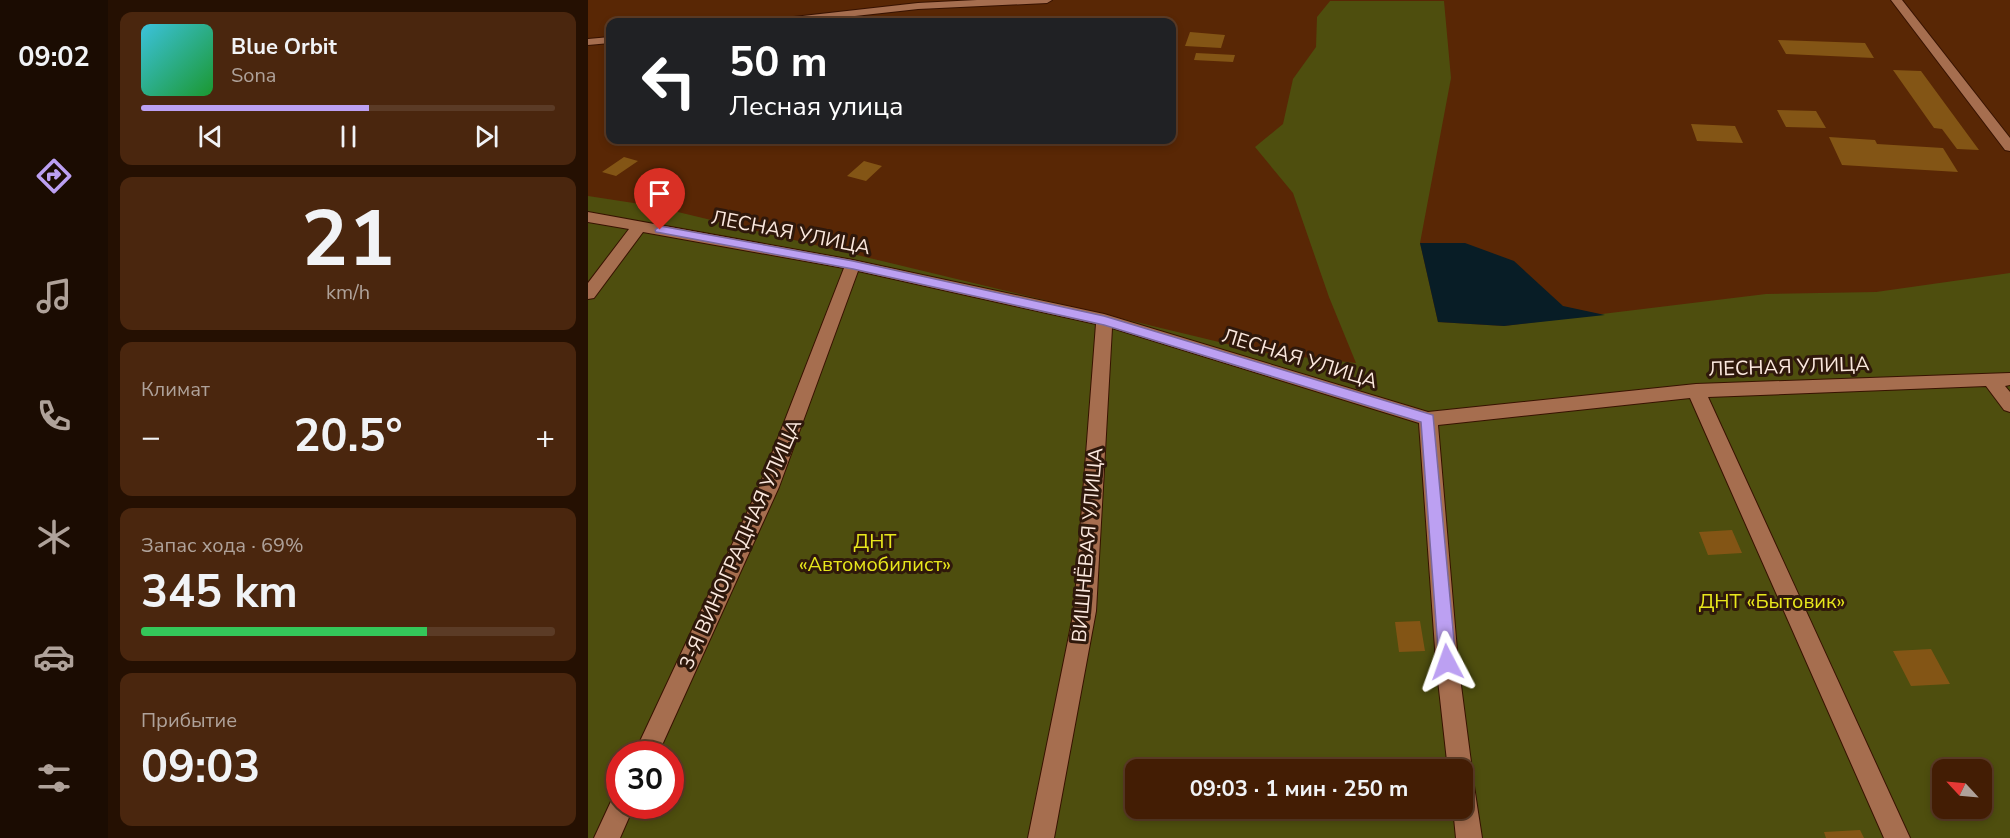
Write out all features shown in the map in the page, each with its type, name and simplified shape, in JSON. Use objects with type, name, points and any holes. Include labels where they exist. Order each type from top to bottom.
[{"type":"street","points":[[812,18],[918,6],[1047,0]]},
{"type":"street","points":[[1896,0],[2010,147]]},
{"type":"street","points":[[588,42],[606,40]]},
{"type":"street","name":"ЛЕСНАЯ УЛИЦА","points":[[588,217],[853,265],[1104,320],[1428,418],[1696,391],[2010,379]]},
{"type":"street","points":[[588,294],[639,226]]},
{"type":"street","name":"3-Я ВИНОГРАДНАЯ УЛИЦА","points":[[652,741],[769,487],[853,265]]},
{"type":"street","name":"ВИШНЁВАЯ УЛИЦА","points":[[1041,838],[1085,611],[1104,320]]},
{"type":"street","points":[[1990,379],[2010,405]]},
{"type":"street","points":[[1696,391],[1897,838]]},
{"type":"street","points":[[1428,418],[1447,662],[1460,759]]},
{"type":"street","points":[[607,838],[616,819]]},
{"type":"street","points":[[1466,819],[1469,838]]},
{"type":"green space","points":[[1330,1],[1444,1],[1451,78],[1420,243],[1438,322],[1504,326],[1766,294],[1876,292],[2010,273],[2010,838],[588,838],[588,196],[653,206],[1265,353],[1356,363],[1329,297],[1293,193],[1255,147],[1283,124],[1293,79],[1316,47],[1317,17]]},
{"type":"water","points":[[1420,243],[1465,243],[1514,261],[1563,306],[1605,315],[1504,326],[1438,322]]},
{"type":"building","points":[[1190,32],[1225,35],[1221,48],[1185,46]]},
{"type":"building","points":[[1778,40],[1865,43],[1874,58],[1786,54]]},
{"type":"building","points":[[1196,53],[1235,55],[1233,62],[1194,60]]},
{"type":"building","points":[[1893,70],[1921,71],[1979,150],[1957,149],[1942,129],[1934,128]]},
{"type":"building","points":[[1777,110],[1816,111],[1826,128],[1786,127]]},
{"type":"building","points":[[1691,124],[1735,126],[1743,143],[1697,141]]},
{"type":"building","points":[[1829,137],[1875,140],[1877,144],[1943,148],[1958,172],[1842,165]]},
{"type":"building","points":[[624,157],[638,161],[616,176],[602,172]]},
{"type":"building","points":[[864,161],[882,166],[866,181],[847,176]]},
{"type":"building","points":[[1732,530],[1742,553],[1708,555],[1699,532]]},
{"type":"building","points":[[1420,621],[1425,651],[1399,652],[1395,622]]},
{"type":"building","points":[[1931,649],[1950,684],[1911,686],[1893,651]]},
{"type":"building","points":[[1860,830],[1864,838],[1826,838],[1824,832]]},
{"type":"route","points":[[660,230],[853,265],[1104,320],[1428,418],[1447,662]]},
{"type":"park label","name":"ДНТ «Автомобилист»","points":[[875,552]]},
{"type":"park label","name":"ДНТ «Бытовик»","points":[[1772,601]]}]
